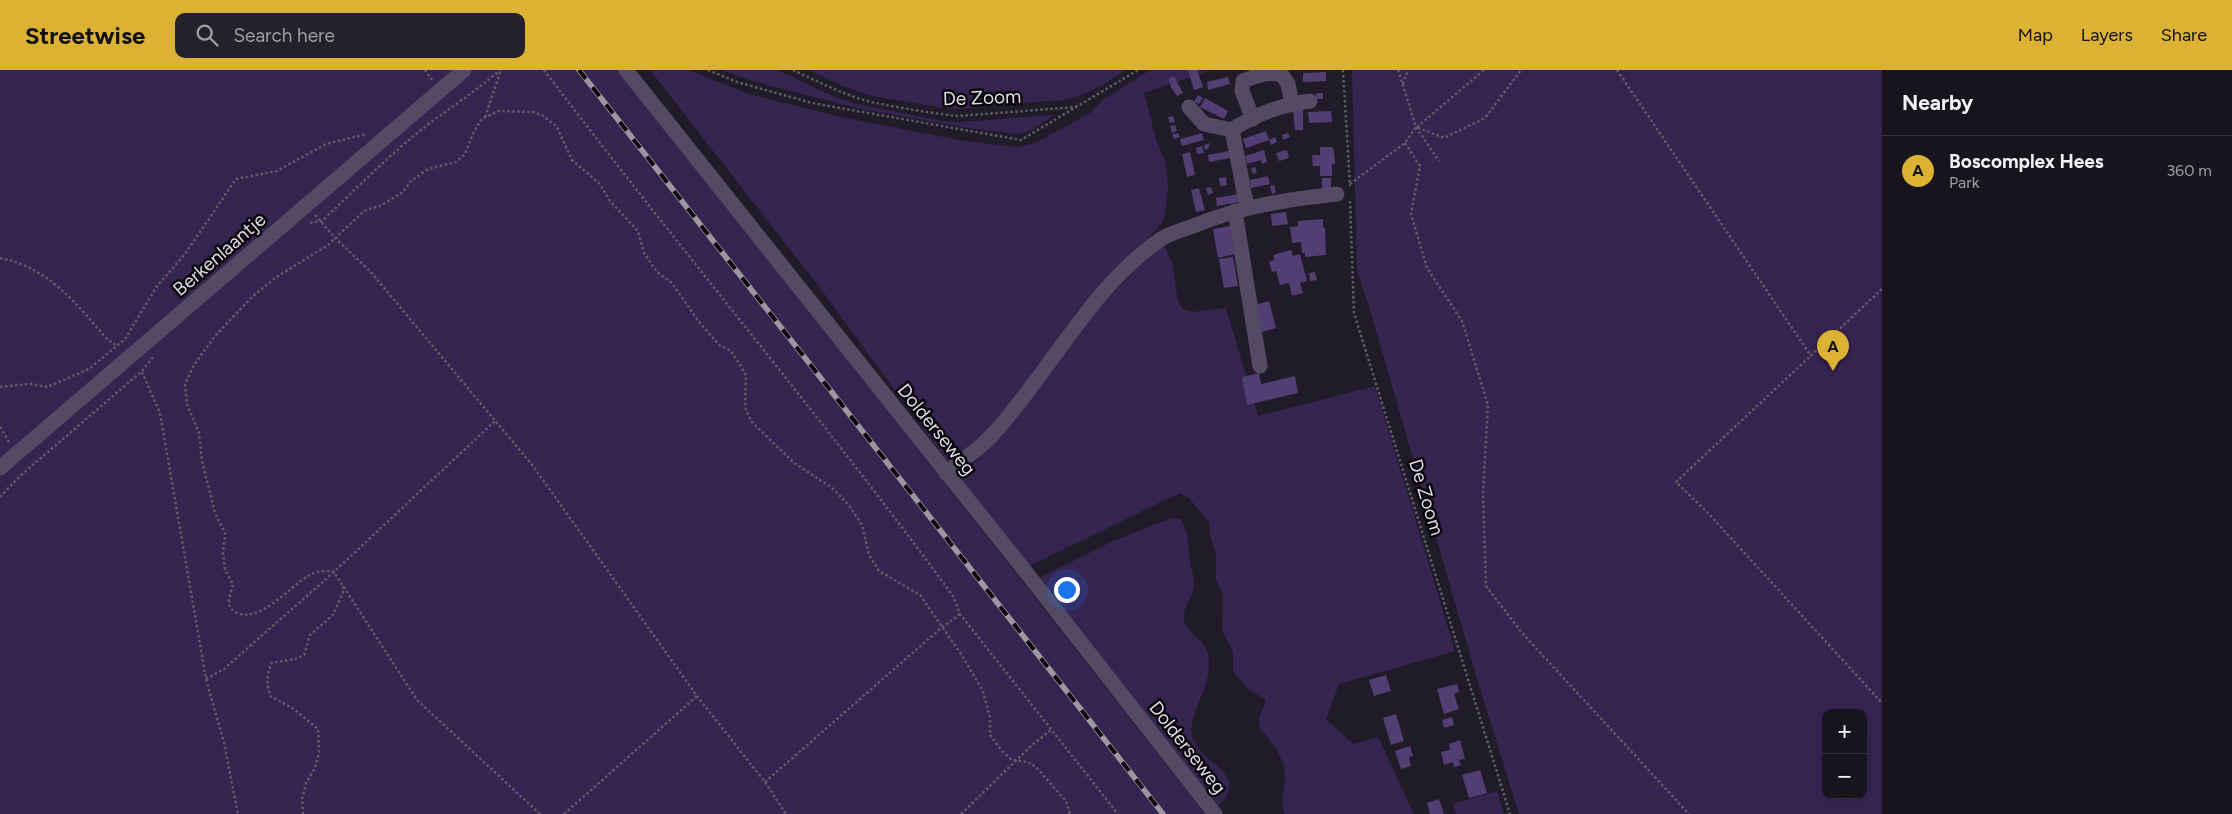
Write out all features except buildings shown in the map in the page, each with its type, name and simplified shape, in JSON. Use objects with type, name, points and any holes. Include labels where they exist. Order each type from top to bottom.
[{"type":"street","name":"Berkenlaantje","points":[[0,468],[464,70]]},
{"type":"street","name":"Dolderseweg","points":[[626,70],[1215,814]]},
{"type":"street","points":[[1253,119],[1242,92],[1243,81],[1271,72],[1282,74],[1288,84],[1292,103]]},
{"type":"street","points":[[1189,107],[1204,124],[1232,130],[1292,103],[1310,101]]},
{"type":"street","points":[[1232,130],[1260,366]]},
{"type":"street","points":[[946,473],[992,435],[1076,324],[1126,268],[1163,238],[1241,209],[1277,200],[1337,194]]},
{"type":"path","points":[[500,70],[485,117],[474,131],[465,154],[456,162],[428,169],[411,181],[403,192],[382,205],[370,208],[359,215],[336,239],[275,278],[254,296],[215,336],[194,365],[184,384],[187,404],[198,433],[202,461],[214,513],[225,534],[223,554],[225,570],[233,584],[228,604],[230,609],[242,616],[255,613],[284,595],[308,576],[326,570],[334,572],[343,583],[417,700],[540,814]]},
{"type":"path","points":[[305,226],[312,221],[322,221],[395,152],[430,123],[472,94],[500,70]]},
{"type":"path","points":[[544,70],[599,143],[882,500],[954,596],[960,614],[1118,814]]},
{"type":"path","points":[[708,70],[737,82],[812,103],[1021,140],[1077,107]]},
{"type":"path","name":"De Zoom","points":[[793,70],[838,91],[871,102],[958,116],[1077,107],[1138,70]]},
{"type":"path","name":"De Zoom","points":[[1343,70],[1350,184],[1354,313],[1510,814]]},
{"type":"path","points":[[1398,70],[1416,127],[1439,161]]},
{"type":"path","points":[[1403,84],[1408,70]]},
{"type":"path","points":[[1350,184],[1405,143],[1416,127],[1484,70]]},
{"type":"path","points":[[1416,127],[1444,138],[1485,118],[1521,70]]},
{"type":"path","points":[[1617,70],[1811,356]]},
{"type":"path","points":[[485,117],[498,111],[533,112],[542,115],[557,128],[572,160],[600,184],[610,201],[638,231],[644,253],[657,272],[672,283],[699,322],[719,345],[731,351],[741,366],[746,376],[745,407],[751,422],[794,463],[831,487],[848,504],[862,525],[869,555],[879,571],[920,595],[941,628],[961,654],[983,691],[990,717],[990,735],[1012,760],[1028,762],[1036,767],[1066,801],[1070,814]]},
{"type":"path","points":[[0,387],[31,384],[47,387],[89,369],[125,339],[157,286],[185,254],[236,179],[277,170],[326,144],[368,134]]},
{"type":"path","points":[[1405,143],[1420,166],[1411,214],[1427,268],[1462,321],[1488,405],[1483,493],[1486,586],[1522,633],[1689,814]]},
{"type":"path","points":[[305,206],[370,271],[533,466],[697,696],[765,782],[786,814]]},
{"type":"path","points":[[0,258],[20,264],[57,284],[108,340],[117,345],[142,371],[160,413],[206,679],[224,743],[238,814]]},
{"type":"path","points":[[1882,289],[1676,482],[1882,703]]},
{"type":"path","points":[[0,497],[20,476],[142,371],[157,353]]},
{"type":"path","points":[[206,679],[224,669],[334,572],[488,425],[496,420]]},
{"type":"path","points":[[302,814],[302,799],[306,783],[315,768],[319,753],[318,729],[294,709],[270,696],[267,680],[271,663],[295,659],[304,655],[310,635],[333,615],[344,590],[343,583]]},
{"type":"path","points":[[765,782],[941,628],[960,614]]},
{"type":"path","points":[[564,814],[697,696]]},
{"type":"path","points":[[961,814],[1052,729]]},
{"type":"shaded area","points":[[0,70],[621,70],[1205,814],[0,814]]},
{"type":"shaded area","points":[[650,70],[688,70],[748,94],[840,117],[965,141],[1017,147],[1035,143],[1090,113],[1104,99],[1150,70],[1211,70],[1144,93],[1157,143],[1166,163],[1168,188],[1164,220],[1143,245],[1077,311],[1002,417],[951,466],[817,284]]},
{"type":"shaded area","points":[[722,70],[777,70],[835,97],[853,103],[942,121],[961,122],[1054,115],[1030,131],[1017,134],[967,128],[856,108],[749,80]]},
{"type":"shaded area","points":[[808,70],[1126,70],[1088,92],[1068,99],[960,109],[872,96],[840,85]]},
{"type":"shaded area","points":[[1352,70],[1882,70],[1882,814],[1519,814],[1478,682],[1357,270]]},
{"type":"shaded area","points":[[1163,243],[1172,262],[1178,302],[1183,309],[1192,312],[1226,308],[1258,416],[1375,386],[1455,651],[1339,684],[1326,719],[1353,744],[1378,737],[1414,814],[1285,814],[1282,801],[1285,779],[1283,763],[1277,750],[1259,727],[1260,716],[1266,700],[1248,689],[1233,672],[1233,652],[1222,630],[1223,595],[1216,580],[1216,554],[1210,535],[1209,522],[1189,498],[1180,493],[1030,566],[961,479],[1108,298]]},
{"type":"shaded area","points":[[1172,518],[1180,519],[1185,528],[1194,580],[1193,591],[1184,612],[1184,620],[1186,626],[1203,644],[1209,658],[1208,675],[1192,723],[1192,736],[1198,748],[1225,774],[1229,783],[1228,793],[1218,806],[1039,578],[1113,541]]},
{"type":"shaded area","points":[[1497,791],[1504,814],[1456,814],[1453,804]]},
{"type":"railway","points":[[579,70],[1163,814]]},
{"type":"place","name":"Boscomplex Hees","points":[[1833,371]]}]
